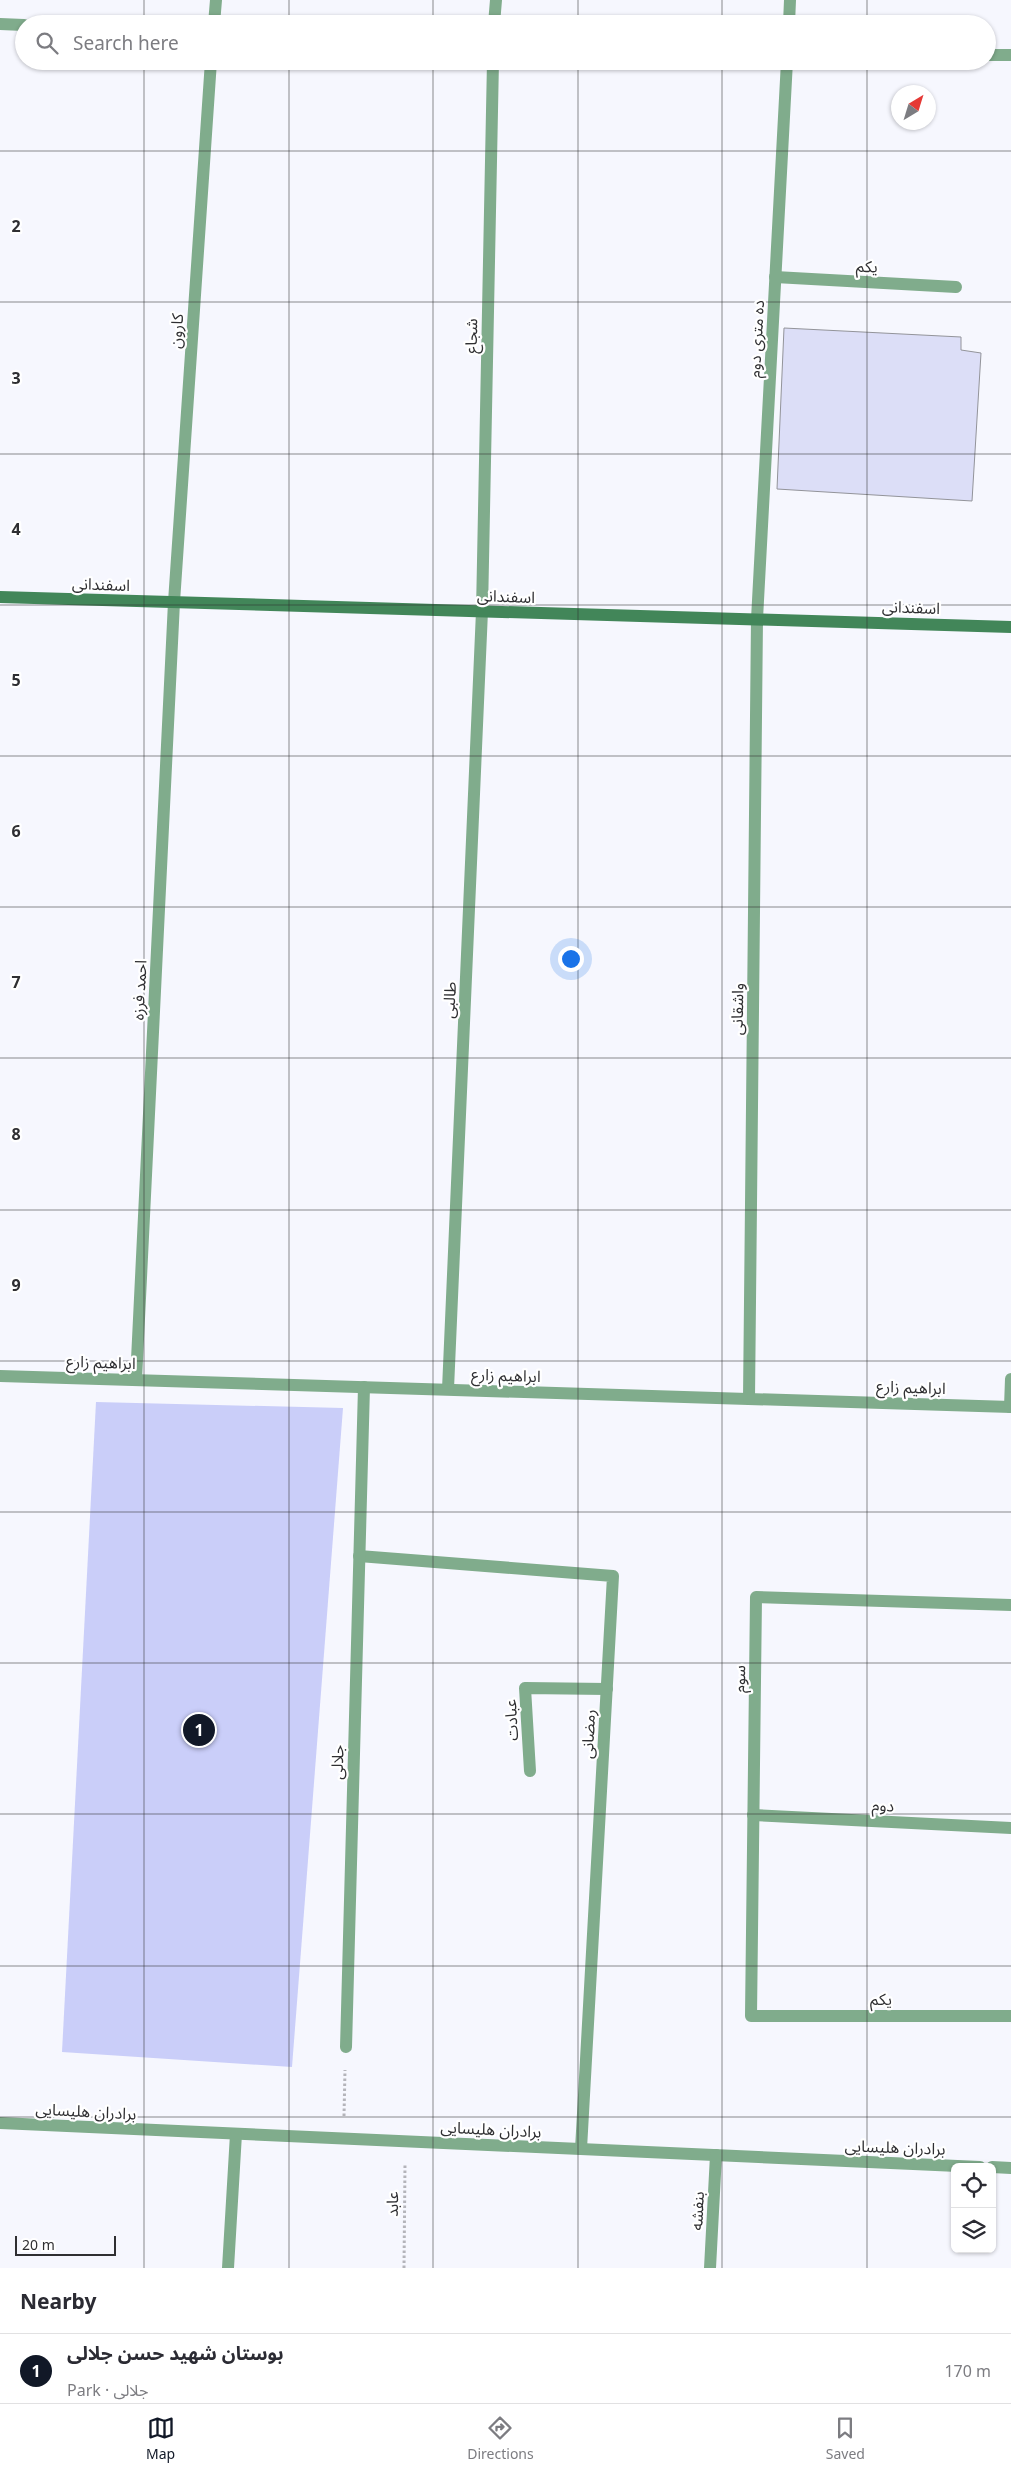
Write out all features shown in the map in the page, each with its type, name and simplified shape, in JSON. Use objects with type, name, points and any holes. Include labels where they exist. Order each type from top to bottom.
[{"type":"main road","name":"اسفندانی","points":[[0,597],[1011,627]]},
{"type":"street","points":[[215,15],[216,0]]},
{"type":"street","points":[[495,15],[496,0]]},
{"type":"street","points":[[789,15],[790,0]]},
{"type":"street","points":[[0,24],[15,24]]},
{"type":"street","points":[[996,55],[1011,55]]},
{"type":"street","name":"کارون","points":[[174,602],[210,70]]},
{"type":"street","name":"شجاع","points":[[482,611],[493,70]]},
{"type":"street","name":"ده متری دوم","points":[[757,619],[786,70]]},
{"type":"street","name":"یکم","points":[[775,277],[956,287]]},
{"type":"street","name":"احمد فرزه","points":[[136,1380],[174,602]]},
{"type":"street","name":"طالبی","points":[[448,1389],[482,611]]},
{"type":"street","name":"واشقانی","points":[[749,1398],[757,619]]},
{"type":"street","name":"ابراهیم زارع","points":[[0,1376],[1010,1407]]},
{"type":"street","points":[[1010,1407],[1011,1379]]},
{"type":"street","name":"جلالی","points":[[346,2047],[364,1387]]},
{"type":"street","name":"رمضانی","points":[[359,1556],[613,1576],[581,2149]]},
{"type":"street","name":"سوم","points":[[751,2016],[756,1597],[1011,1605]]},
{"type":"street","name":"عبادت","points":[[530,1771],[525,1688],[607,1689]]},
{"type":"street","name":"دوم","points":[[753,1815],[1011,1828]]},
{"type":"street","name":"یکم","points":[[751,2016],[1011,2016]]},
{"type":"street","name":"برادران هلیسایی","points":[[0,2123],[951,2166]]},
{"type":"street","points":[[228,2268],[236,2134]]},
{"type":"street","name":"بنفشه","points":[[710,2268],[716,2155]]},
{"type":"street","points":[[996,2167],[1011,2168]]},
{"type":"path","points":[[343,2138],[346,2047]]},
{"type":"path","name":"عابد","points":[[404,2268],[405,2141]]},
{"type":"shaded area","points":[[96,1402],[343,1408],[292,2067],[62,2052]]},
{"type":"building","points":[[784,328],[961,337],[961,350],[981,353],[972,501],[777,489]]},
{"type":"place","name":"بوستان شهید حسن جلالی","points":[[199,1730]]}]
